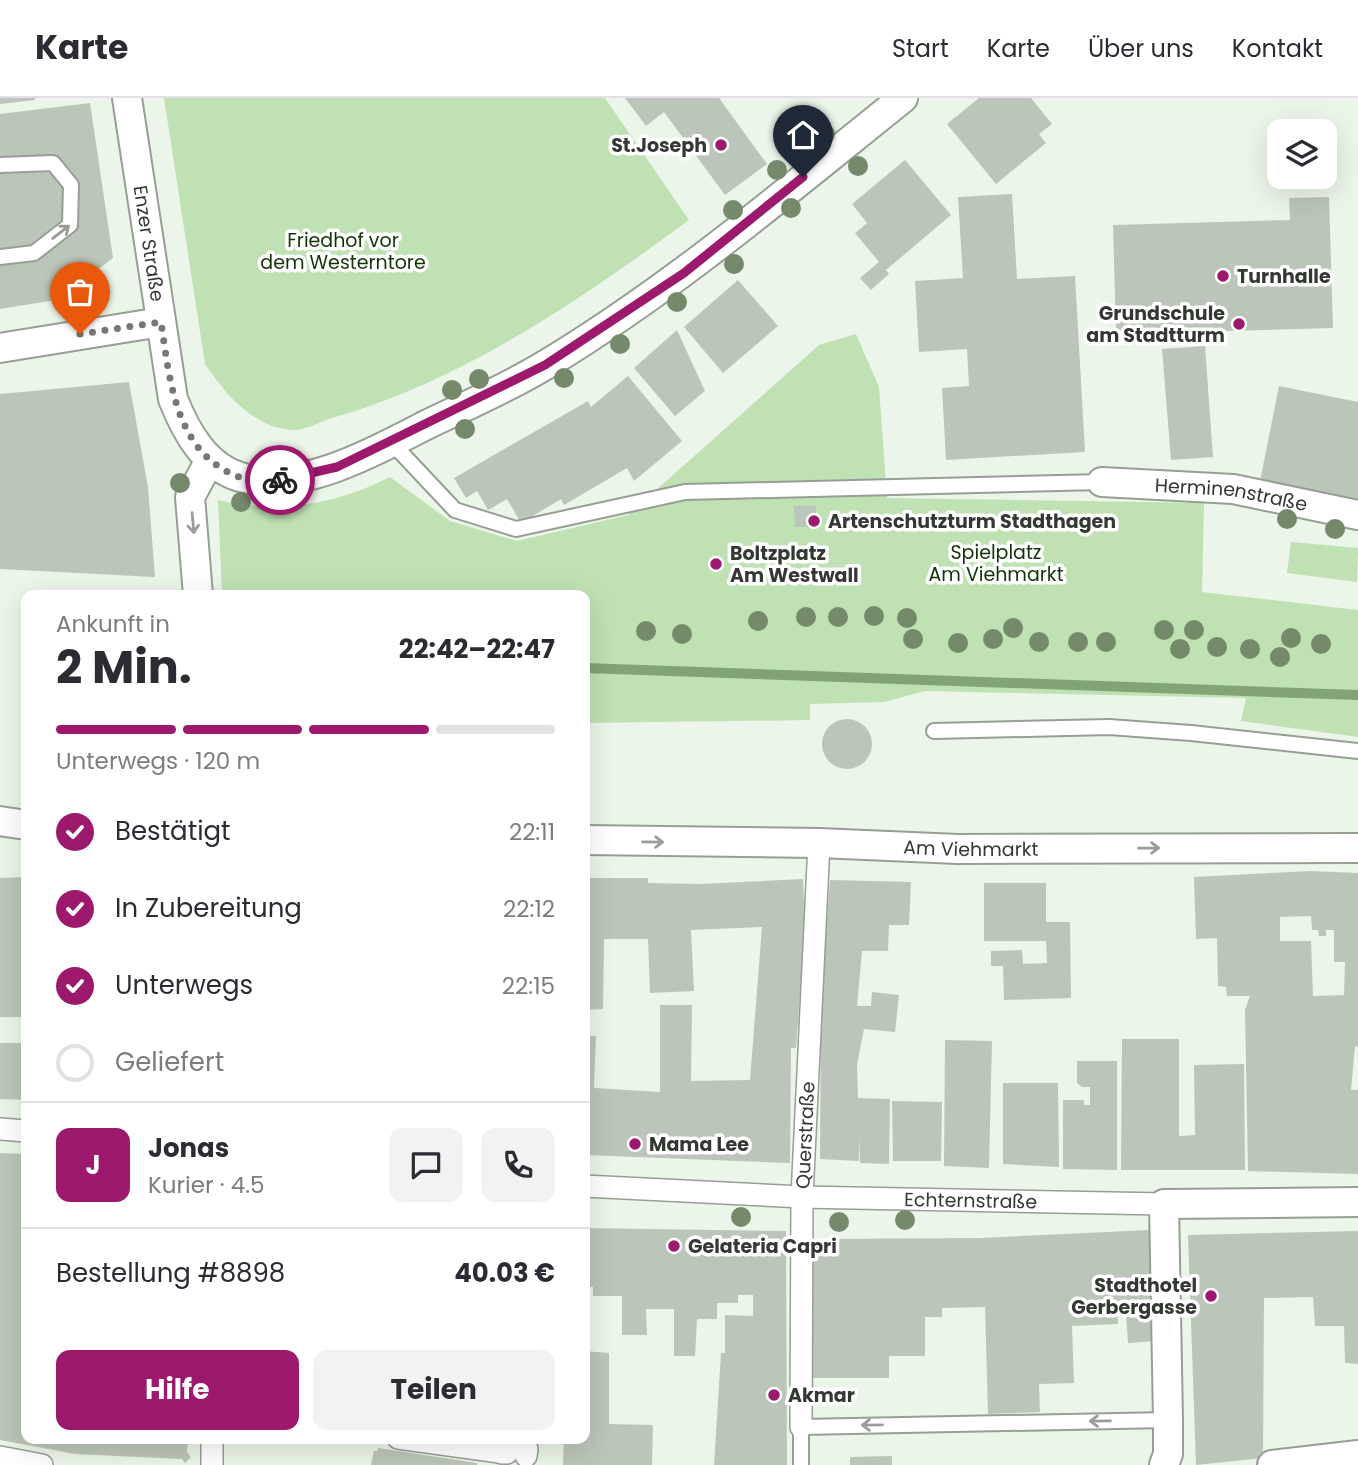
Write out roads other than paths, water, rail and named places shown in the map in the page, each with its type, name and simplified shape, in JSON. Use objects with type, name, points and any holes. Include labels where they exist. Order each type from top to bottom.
[{"type":"street","name":"Enzer Straße","points":[[127,98],[173,399],[186,433],[210,460],[243,478],[282,480],[337,467],[392,443],[545,365],[684,273],[902,98]]},
{"type":"street","points":[[0,348],[161,322]]},
{"type":"street","points":[[198,590],[190,497],[210,460]]},
{"type":"street","name":"Herminenstraße","points":[[1102,482],[1233,489],[1358,515]]},
{"type":"street","points":[[0,821],[21,824]]},
{"type":"street","name":"Am Viehmarkt","points":[[590,840],[819,843],[967,849],[1358,848]]},
{"type":"street","name":"Querstraße","points":[[801,1427],[802,1197],[819,843]]},
{"type":"street","points":[[0,1129],[21,1131]]},
{"type":"street","name":"Echternstraße","points":[[590,1186],[802,1197],[1164,1204],[1358,1202]]},
{"type":"street","points":[[1164,1204],[1168,1420],[1168,1454],[1164,1465]]},
{"type":"street","points":[[212,1444],[212,1465]]},
{"type":"street","points":[[438,1444],[517,1456]]},
{"type":"street","points":[[1272,1465],[1358,1455]]},
{"type":"street","points":[[0,1457],[42,1465]]},
{"type":"lane","points":[[0,257],[34,253],[70,225],[71,184],[53,163],[1,164]]},
{"type":"lane","points":[[392,443],[455,510],[516,529],[685,492],[1102,482]]},
{"type":"lane","points":[[934,731],[1109,727],[1358,751]]},
{"type":"lane","points":[[801,1465],[801,1427],[1168,1420]]},
{"type":"waterway","points":[[590,668],[1358,695]]},
{"type":"place","name":"St.Joseph","points":[[721,145]]},
{"type":"place","name":"Turnhalle","points":[[1223,276]]},
{"type":"place","name":"Grundschule am Stadtturm","points":[[1239,324]]},
{"type":"place","name":"Artenschutzturm Stadthagen","points":[[814,521]]},
{"type":"place","name":"Boltzplatz Am Westwall","points":[[716,564]]},
{"type":"place","name":"Mama Lee","points":[[635,1144]]},
{"type":"place","name":"Gelateria Capri","points":[[674,1246]]},
{"type":"place","name":"Stadthotel Gerbergasse","points":[[1211,1296]]},
{"type":"place","name":"Akmar","points":[[774,1395]]},
{"type":"park label","name":"Friedhof vor dem Westerntore","points":[[343,251]]},
{"type":"park label","name":"Spielplatz Am Viehmarkt","points":[[996,563]]}]
